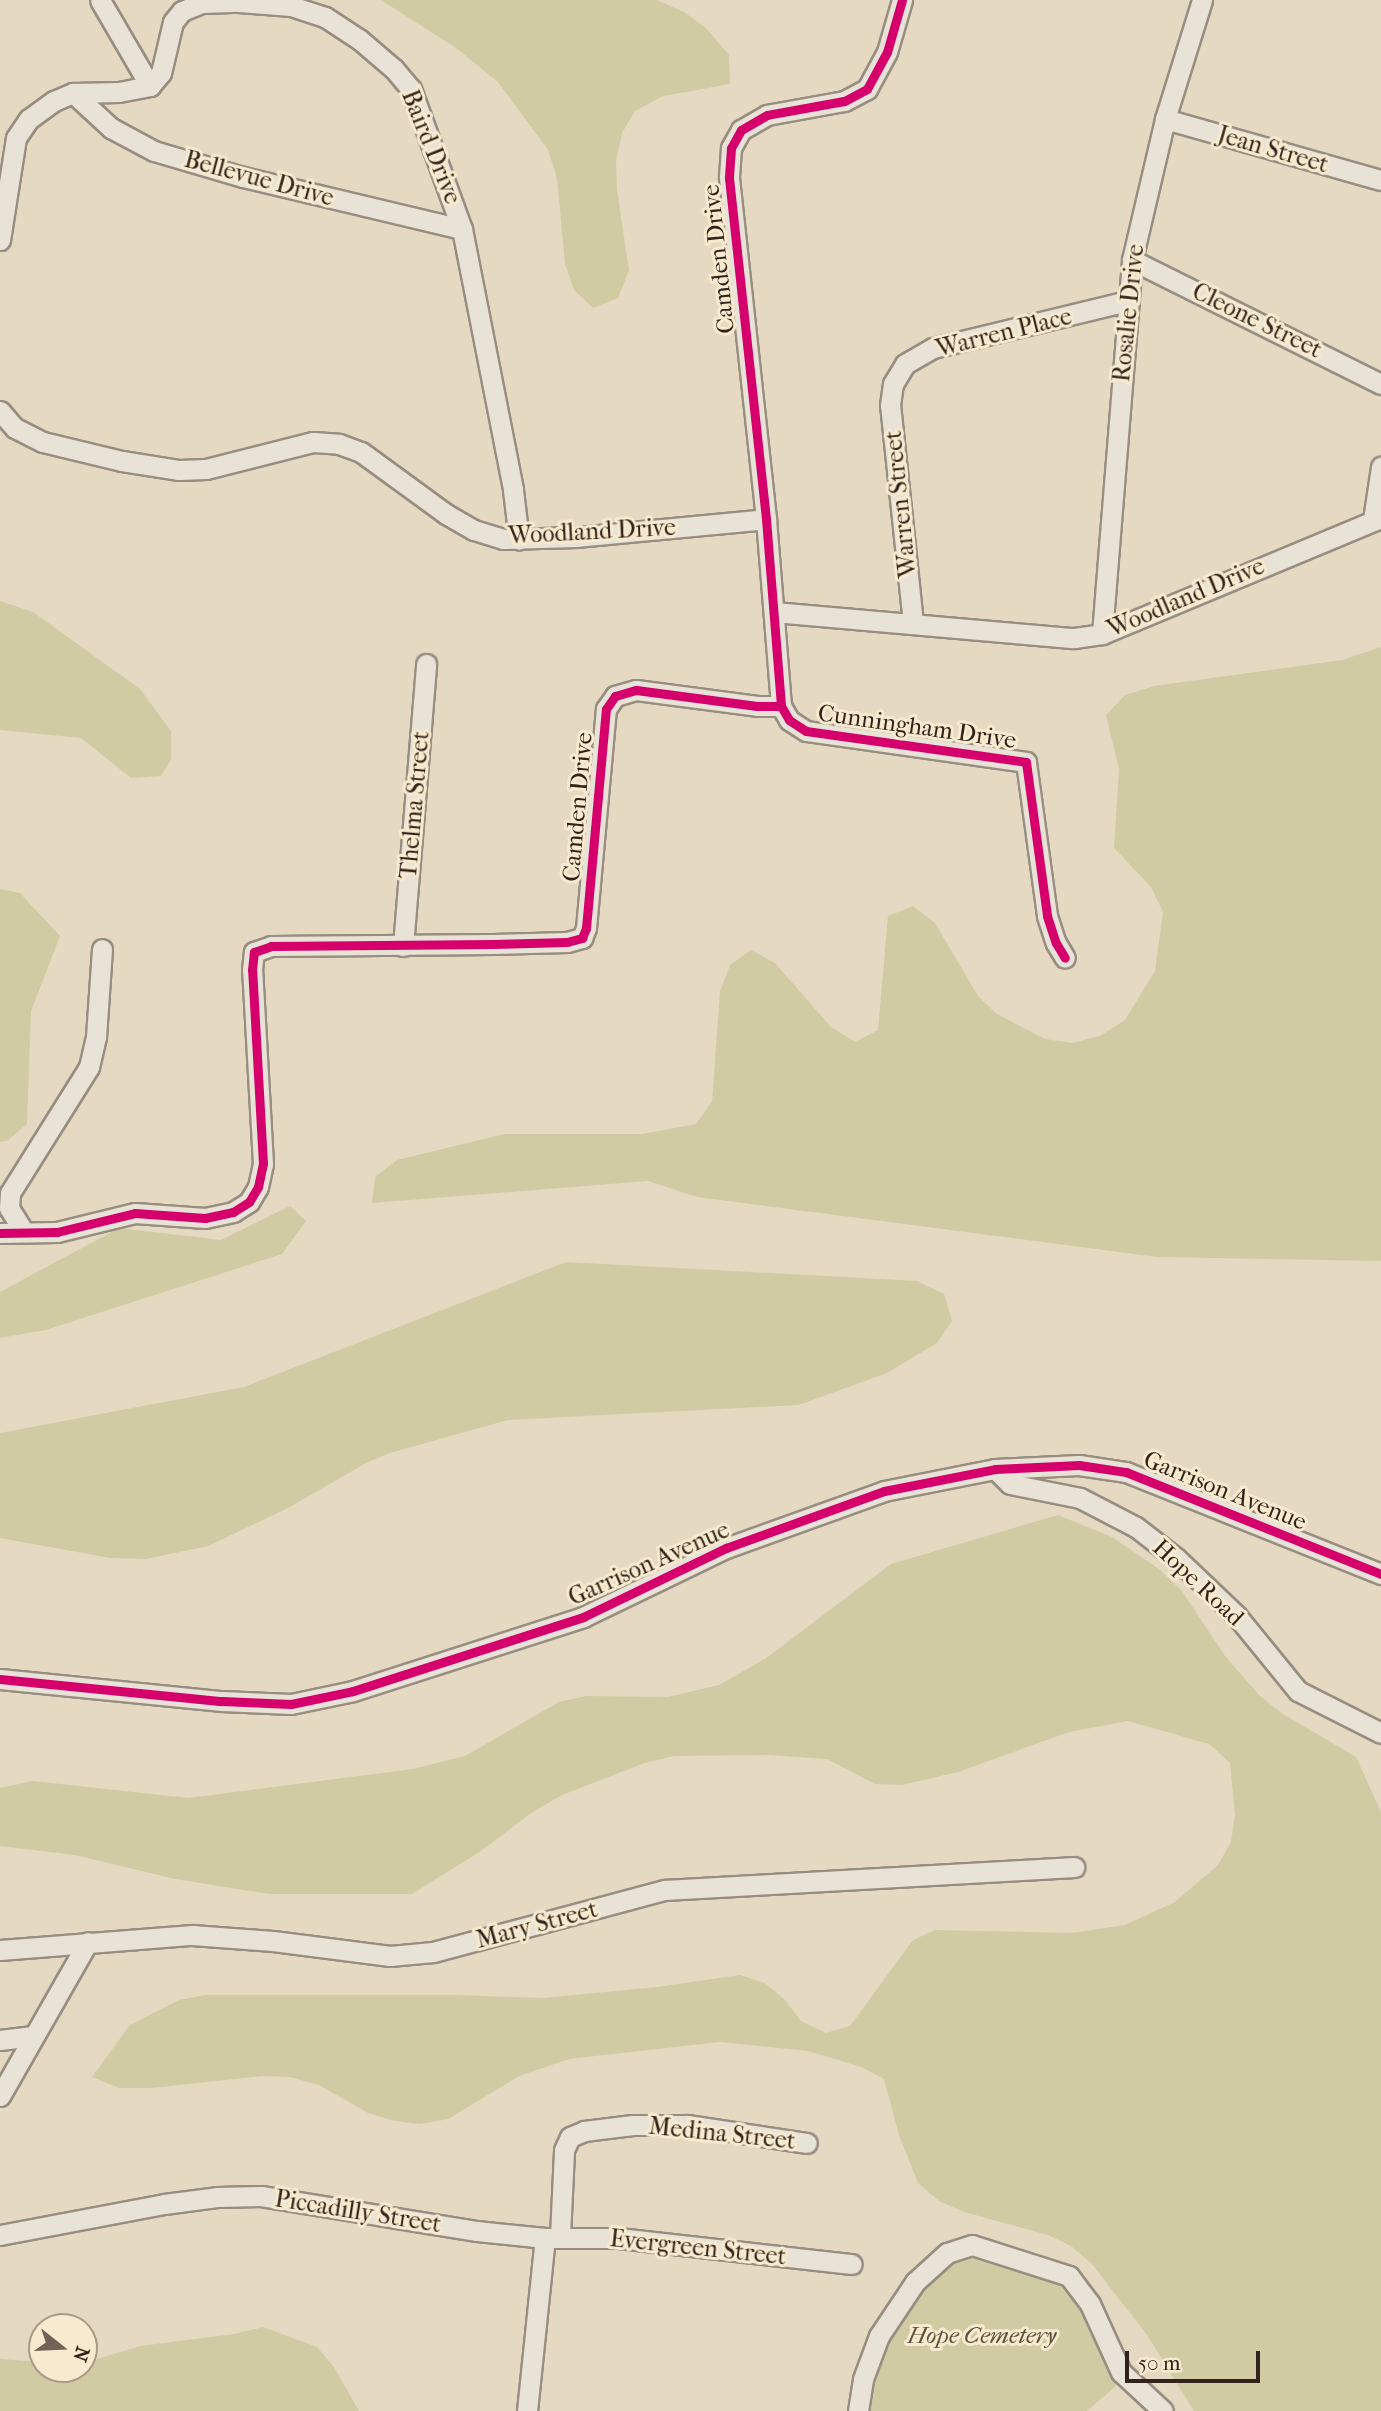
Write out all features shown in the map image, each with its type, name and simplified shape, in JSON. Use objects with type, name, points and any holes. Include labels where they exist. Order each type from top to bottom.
[{"type":"street","points":[[0,240],[16,138],[29,119],[54,101],[73,93],[119,92],[150,86],[100,0]]},
{"type":"street","name":"Camden Drive","points":[[0,1233],[57,1232],[135,1213],[205,1218],[233,1212],[249,1202],[258,1186],[263,1164],[252,970],[254,952],[271,946],[403,946],[567,942],[582,939],[586,928],[606,709],[615,696],[636,690],[757,706],[781,706],[766,519],[729,178],[731,148],[741,130],[767,115],[844,100],[867,89],[887,52],[902,0]]},
{"type":"street","name":"Rosalie Drive","points":[[1102,635],[1132,260],[1165,119],[1202,0]]},
{"type":"street","name":"Baird Drive","points":[[150,86],[161,74],[173,22],[182,11],[202,4],[239,2],[291,6],[324,17],[360,40],[394,69],[411,89],[462,229],[513,490],[519,540]]},
{"type":"street","name":"Bellevue Drive","points":[[73,93],[111,128],[154,151],[243,177],[462,229]]},
{"type":"street","name":"Jean Street","points":[[1165,119],[1381,180]]},
{"type":"street","name":"Cleone Street","points":[[1132,260],[1381,384]]},
{"type":"street","name":"Warren Place","points":[[893,384],[905,364],[933,348],[1127,301]]},
{"type":"street","name":"Warren Street","points":[[893,384],[890,405],[913,623]]},
{"type":"street","name":"Woodland Drive","points":[[0,411],[15,428],[43,442],[122,461],[179,470],[206,469],[313,442],[339,444],[361,452],[446,514],[474,530],[504,539],[577,537],[766,519]]},
{"type":"street","points":[[1377,519],[1381,467]]},
{"type":"street","name":"Woodland Drive","points":[[774,612],[1074,638],[1102,635],[1377,519]]},
{"type":"street","name":"Thelma Street","points":[[403,946],[426,664]]},
{"type":"street","name":"Cunningham Drive","points":[[781,706],[789,720],[806,731],[1026,762],[1047,916],[1056,943],[1065,958]]},
{"type":"street","points":[[24,1232],[9,1208],[10,1193],[89,1067],[96,1037],[102,949]]},
{"type":"street","name":"Garrison Avenue","points":[[0,1679],[236,1702],[291,1703],[354,1691],[583,1617],[726,1548],[884,1492],[995,1469],[1079,1465],[1126,1472],[1381,1574]]},
{"type":"street","name":"Hope Road","points":[[995,1469],[1010,1484],[1080,1498],[1136,1527],[1176,1558],[1236,1615],[1298,1691],[1381,1733]]},
{"type":"street","name":"Mary Street","points":[[0,1950],[192,1935],[273,1941],[390,1956],[433,1952],[665,1890],[1074,1867]]},
{"type":"street","points":[[0,2096],[33,2036],[67,1983],[88,1942]]},
{"type":"street","points":[[0,2040],[33,2036]]},
{"type":"street","name":"Medina Street","points":[[552,2237],[564,2150],[570,2137],[584,2131],[634,2125],[688,2125],[807,2143]]},
{"type":"street","name":"Piccadilly Street","points":[[0,2235],[164,2204],[218,2197],[261,2196],[552,2237]]},
{"type":"street","points":[[527,2411],[552,2237]]},
{"type":"street","name":"Evergreen Street","points":[[552,2237],[619,2238],[852,2264]]},
{"type":"street","points":[[858,2411],[863,2379],[879,2336],[915,2283],[947,2253],[972,2245],[1069,2276],[1090,2304],[1121,2372],[1163,2411]]},
{"type":"green space","points":[[381,0],[657,0],[684,12],[706,28],[729,55],[730,84],[663,96],[635,111],[622,133],[616,161],[617,190],[629,270],[618,298],[593,308],[574,290],[565,264],[557,178],[548,150],[498,82],[456,48]]},
{"type":"green space","points":[[0,601],[33,612],[140,689],[171,731],[171,760],[161,776],[131,778],[81,738],[0,730]]},
{"type":"green space","points":[[1381,647],[1381,1261],[1157,1257],[697,1197],[648,1181],[372,1203],[375,1177],[397,1160],[504,1134],[642,1134],[696,1124],[712,1102],[720,991],[730,965],[751,950],[775,963],[831,1027],[855,1042],[878,1030],[888,916],[913,906],[935,923],[978,996],[997,1014],[1045,1039],[1072,1043],[1100,1036],[1125,1020],[1155,971],[1163,912],[1151,887],[1114,848],[1119,769],[1106,715],[1125,695],[1154,686],[1342,660]]},
{"type":"green space","points":[[0,889],[20,893],[60,936],[31,1011],[27,1124],[7,1141],[0,1142]]},
{"type":"green space","points":[[290,1206],[306,1221],[282,1254],[46,1330],[0,1338],[0,1292],[119,1228],[221,1240]]},
{"type":"green space","points":[[566,1262],[917,1281],[944,1294],[952,1321],[937,1343],[887,1373],[799,1405],[508,1420],[390,1453],[366,1463],[288,1508],[208,1546],[146,1559],[110,1558],[0,1538],[0,1433],[244,1387]]},
{"type":"green space","points":[[1058,1515],[1112,1537],[1159,1569],[1182,1591],[1225,1656],[1260,1696],[1283,1714],[1356,1757],[1381,1812],[1381,2411],[1194,2411],[1147,2335],[1092,2264],[1071,2246],[1048,2235],[964,2212],[939,2201],[918,2183],[899,2135],[884,2079],[861,2067],[808,2051],[720,2042],[569,2059],[519,2076],[448,2119],[421,2124],[395,2121],[368,2113],[319,2085],[290,2077],[264,2076],[152,2088],[119,2088],[92,2077],[130,2025],[179,2000],[205,1995],[454,1995],[543,1998],[657,1987],[740,1975],[765,1983],[785,2000],[801,2021],[826,2033],[850,2026],[913,1940],[935,1930],[1071,1933],[1125,1925],[1175,1902],[1218,1865],[1231,1842],[1235,1815],[1230,1763],[1209,1744],[1128,1721],[1069,1732],[958,1772],[902,1785],[875,1784],[827,1759],[767,1755],[674,1756],[645,1763],[562,1795],[531,1813],[481,1851],[412,1894],[269,1894],[175,1879],[75,1855],[0,1846],[0,1788],[33,1781],[188,1798],[413,1769],[465,1756],[559,1702],[586,1696],[668,1697],[719,1685],[765,1659],[891,1564]]},
{"type":"green space","name":"Hope Cemetery","points":[[980,2255],[1063,2282],[1088,2320],[1116,2386],[1087,2411],[870,2411],[883,2340],[932,2274],[961,2259]]},
{"type":"green space","points":[[263,2327],[317,2347],[334,2367],[359,2411],[0,2411],[0,2359],[28,2361],[28,2383],[98,2383],[98,2359],[140,2346],[234,2334]]},
{"type":"cycle path","points":[[902,0],[887,52],[867,89],[844,101],[767,115],[741,130],[731,148],[729,178],[766,519],[781,706],[789,720],[806,731],[1026,762],[1047,916],[1056,943],[1065,958]]},
{"type":"cycle path","points":[[0,1233],[57,1232],[135,1213],[205,1218],[233,1212],[249,1202],[258,1187],[263,1164],[252,970],[254,952],[271,946],[493,944],[567,942],[582,938],[586,928],[606,709],[615,696],[636,690],[757,706],[781,706]]},
{"type":"cycle path","points":[[0,1679],[222,1701],[291,1704],[353,1691],[583,1617],[726,1548],[884,1491],[995,1469],[1079,1465],[1126,1472],[1381,1574]]}]
